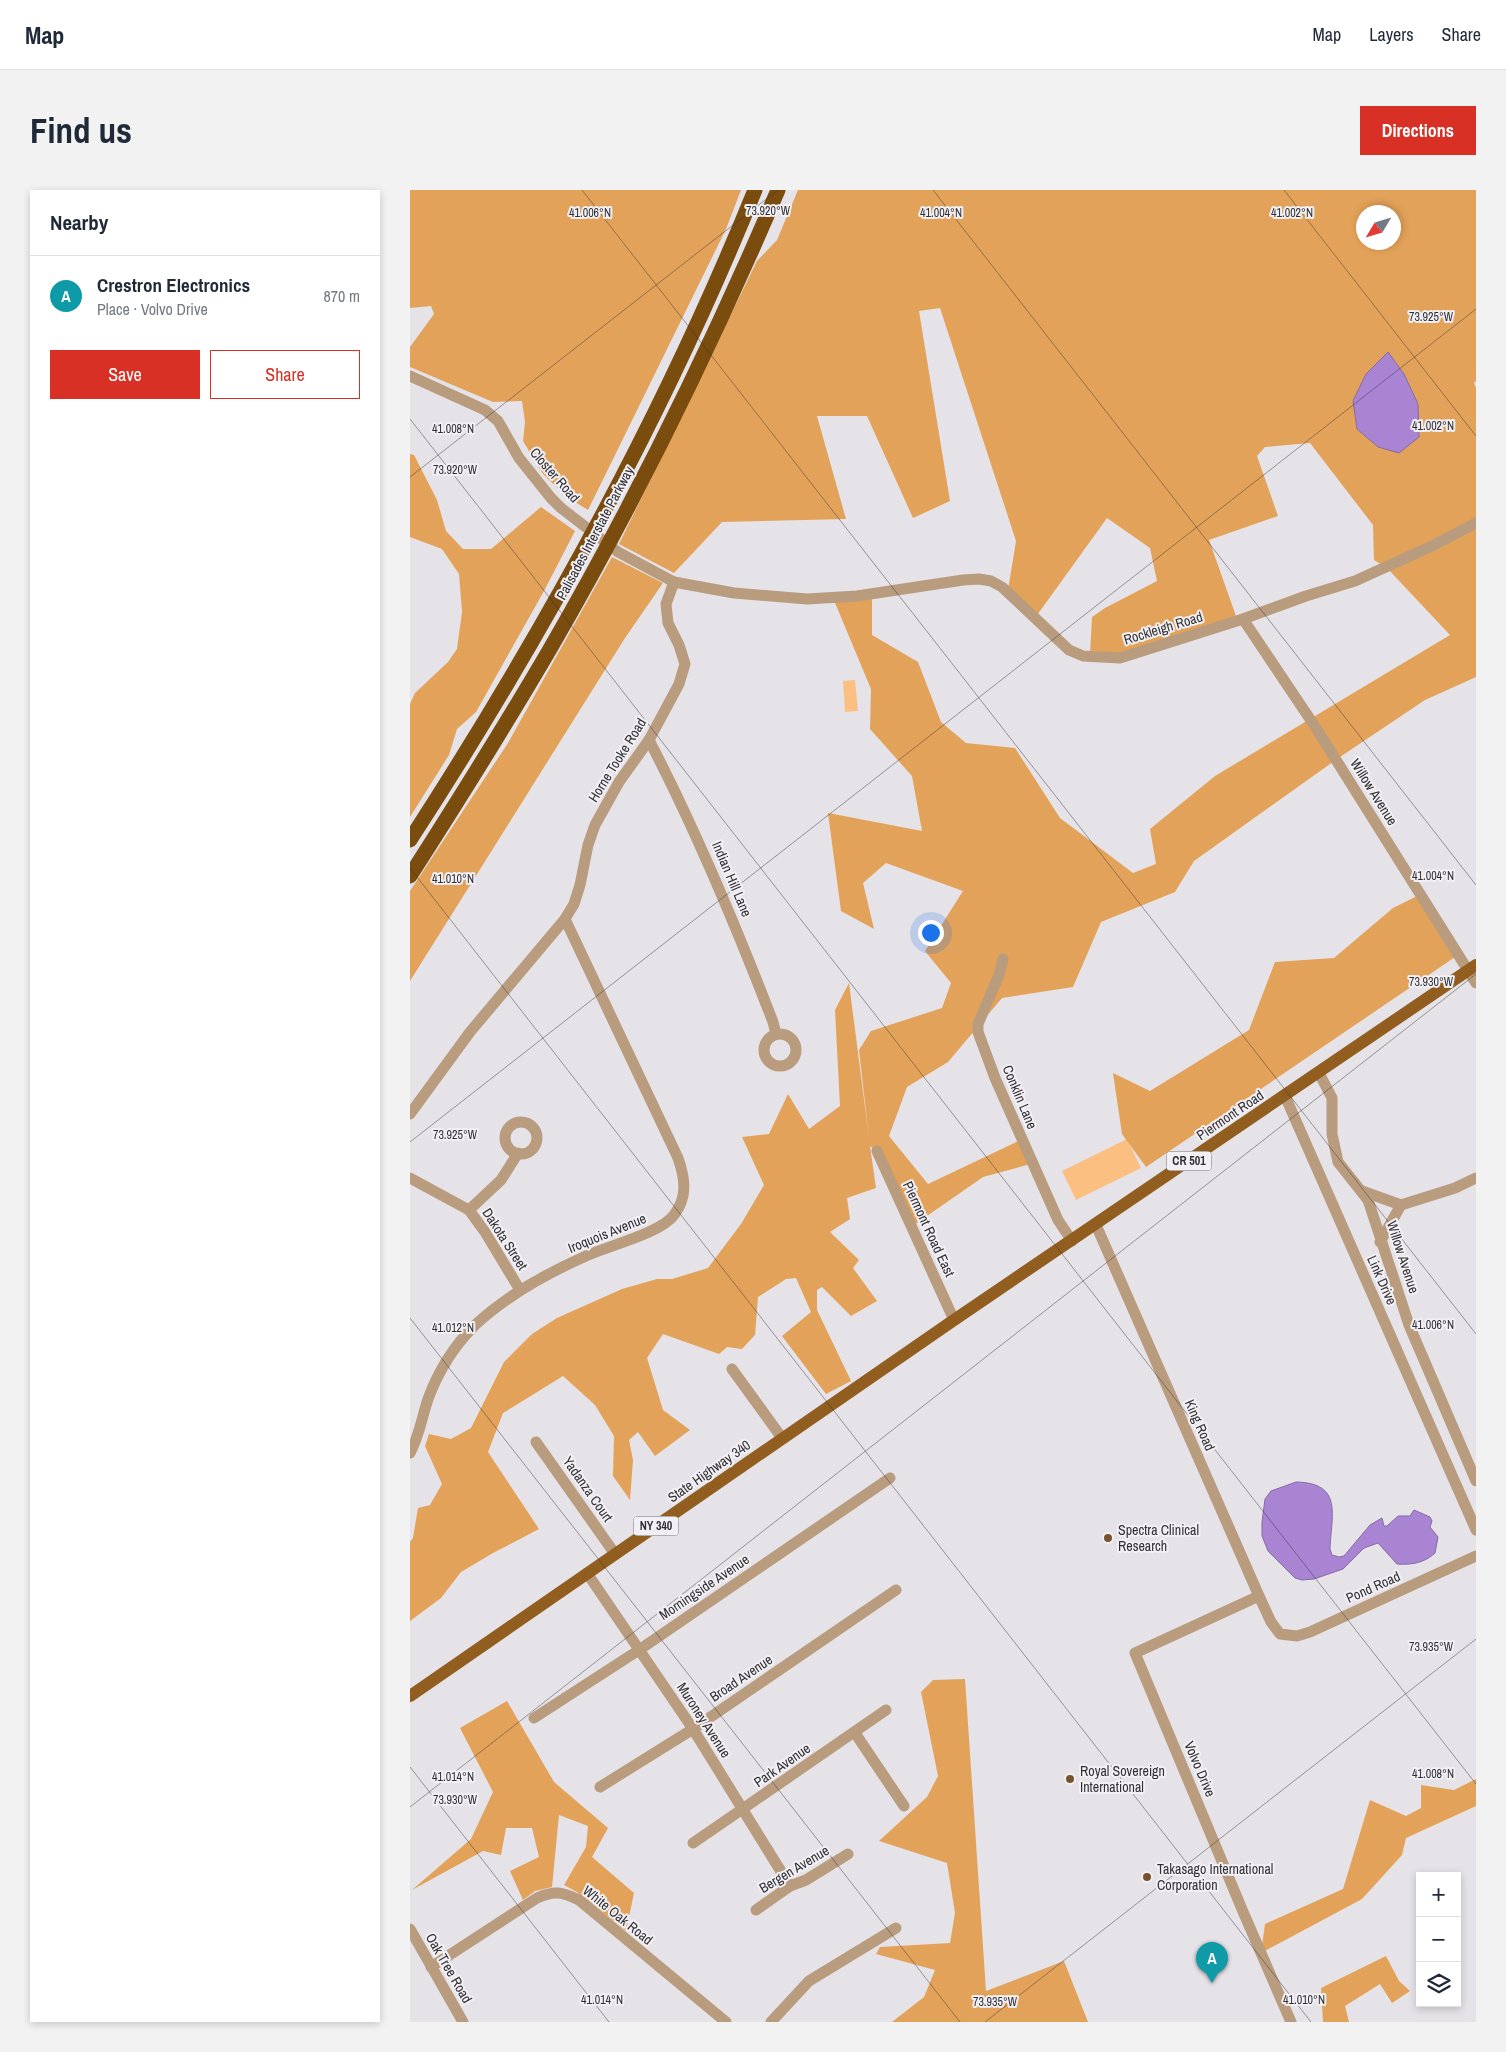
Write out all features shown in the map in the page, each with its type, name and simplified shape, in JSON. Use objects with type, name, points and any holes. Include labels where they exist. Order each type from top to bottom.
[{"type":"highway","name":"Palisades Interstate Parkway","points":[[410,840],[506,685],[597,525],[684,349],[755,190]]},
{"type":"highway","name":"Palisades Interstate Parkway","points":[[410,876],[516,708],[603,554],[698,366],[778,190]]},
{"type":"main road","name":"Piermont Road","points":[[902,1356],[1472,968]]},
{"type":"main road","name":"State Highway 340","points":[[410,1696],[902,1356]]},
{"type":"street","name":"Closter Road","points":[[410,376],[485,410],[498,421],[519,458],[551,498],[561,508],[618,552],[674,582],[734,594],[807,599]]},
{"type":"street","name":"Rockleigh Road","points":[[807,599],[857,596],[963,580],[979,579],[991,581],[1007,592],[1069,650],[1083,656],[1125,656],[1243,619],[1355,580],[1432,546],[1476,523]]},
{"type":"street","name":"Horne Tooke Road","points":[[410,1114],[470,1032],[565,919],[574,904],[580,886],[588,845],[595,825],[619,782],[650,740],[679,684],[685,664],[679,645],[668,623],[666,604],[674,582]]},
{"type":"street","name":"Willow Avenue","points":[[1243,619],[1472,968],[1476,983]]},
{"type":"street","name":"Indian Hill Lane","points":[[650,740],[682,803],[729,908],[776,1034]]},
{"type":"street","name":"Iroquois Avenue","points":[[410,1453],[439,1372],[454,1349],[473,1327],[520,1290],[584,1256],[661,1228],[674,1216],[685,1190],[684,1176],[678,1158],[565,919]]},
{"type":"street","name":"Conklin Lane","points":[[1003,959],[999,975],[978,1024],[978,1032],[995,1078],[1058,1220],[1072,1241]]},
{"type":"street","name":"Willow Avenue","points":[[1319,1073],[1332,1098],[1332,1134],[1338,1162],[1362,1191],[1371,1208],[1380,1242],[1409,1325],[1476,1481]]},
{"type":"street","name":"Link Drive","points":[[1285,1096],[1476,1530]]},
{"type":"street","name":"Piermont Road East","points":[[877,1151],[954,1320]]},
{"type":"street","points":[[469,1210],[501,1180],[518,1153]]},
{"type":"street","name":"Dakota Street","points":[[410,1178],[469,1210],[485,1232],[520,1290]]},
{"type":"street","points":[[1362,1191],[1402,1205],[1455,1188],[1476,1178]]},
{"type":"street","points":[[1380,1242],[1402,1205]]},
{"type":"street","name":"King Road","points":[[1096,1225],[1259,1596],[1271,1622],[1280,1634]]},
{"type":"street","points":[[732,1369],[782,1438]]},
{"type":"street","name":"Yadanza Court","points":[[536,1442],[615,1554]]},
{"type":"street","name":"Morningside Avenue","points":[[534,1718],[639,1650],[890,1478]]},
{"type":"street","name":"Pond Road","points":[[1280,1634],[1297,1636],[1310,1632],[1476,1556]]},
{"type":"street","name":"Muroney Avenue","points":[[587,1573],[693,1729],[790,1886]]},
{"type":"street","name":"Broad Avenue","points":[[600,1787],[693,1729],[896,1590]]},
{"type":"street","name":"Volvo Drive","points":[[1259,1596],[1135,1653],[1291,2022]]},
{"type":"street","name":"Park Avenue","points":[[693,1843],[886,1710]]},
{"type":"street","points":[[855,1733],[904,1806]]},
{"type":"street","name":"Bergen Avenue","points":[[756,1910],[790,1886],[806,1880],[848,1854]]},
{"type":"street","name":"White Oak Road","points":[[431,1967],[537,1898],[550,1892],[566,1894],[579,1900],[713,2018],[726,2022]]},
{"type":"street","points":[[771,2022],[809,1981],[896,1928]]},
{"type":"street","name":"Oak Tree Road","points":[[410,1929],[463,2022]]},
{"type":"shaded area","points":[[410,190],[741,190],[726,229],[588,510],[567,497],[543,474],[523,441],[525,422],[522,401],[493,402],[410,367],[410,347],[434,314],[431,306],[410,308]]},
{"type":"shaded area","points":[[798,190],[1476,190],[1476,381],[1474,383],[1476,388],[1476,677],[1425,700],[1337,759],[1194,861],[1175,892],[1101,922],[1073,987],[1002,998],[948,1062],[907,1087],[889,1136],[928,1184],[1023,1139],[1034,1163],[983,1177],[914,1225],[886,1160],[870,1146],[876,1188],[847,1198],[850,1219],[830,1232],[859,1260],[853,1268],[877,1301],[851,1316],[822,1287],[817,1290],[817,1310],[851,1381],[826,1394],[782,1336],[811,1312],[796,1278],[786,1279],[758,1297],[755,1335],[742,1349],[727,1347],[719,1354],[663,1334],[647,1358],[663,1410],[690,1430],[655,1456],[638,1432],[629,1440],[633,1460],[630,1500],[613,1476],[614,1436],[595,1405],[563,1376],[503,1413],[488,1452],[539,1529],[461,1572],[441,1598],[410,1621],[410,1542],[413,1538],[418,1508],[430,1505],[442,1484],[425,1446],[429,1434],[451,1439],[471,1428],[504,1362],[532,1334],[557,1318],[622,1289],[657,1279],[672,1279],[708,1268],[741,1224],[764,1185],[742,1137],[769,1134],[788,1094],[809,1129],[840,1106],[835,1010],[849,983],[869,1138],[859,1050],[871,1031],[942,1008],[951,983],[925,951],[963,891],[886,863],[863,883],[874,929],[841,911],[828,813],[922,831],[912,776],[870,729],[871,689],[833,598],[872,595],[872,635],[918,662],[941,722],[966,743],[1015,748],[1060,818],[1133,873],[1156,864],[1150,829],[1215,776],[1450,635],[1387,568],[1374,560],[1373,525],[1310,443],[1265,447],[1257,456],[1278,516],[1209,540],[1236,616],[1125,655],[1090,654],[1092,617],[1105,608],[1157,581],[1150,548],[1107,518],[1035,618],[1008,590],[1016,541],[940,308],[919,311],[950,501],[913,518],[867,416],[817,416],[846,519],[722,522],[674,573],[619,544],[757,261],[777,240]]},
{"type":"shaded area","points":[[1388,352],[1404,374],[1418,404],[1419,437],[1399,453],[1378,447],[1357,429],[1353,401],[1366,374]]},
{"type":"shaded area","points":[[410,454],[414,455],[437,500],[446,531],[463,549],[491,549],[541,507],[575,531],[544,591],[476,712],[457,729],[449,755],[410,817],[410,704],[415,693],[448,662],[457,649],[462,612],[459,574],[442,549],[410,537]]},
{"type":"shaded area","points":[[612,557],[663,583],[625,638],[410,981],[410,891],[508,743]]},
{"type":"shaded area","points":[[855,680],[858,711],[845,712],[843,681]]},
{"type":"shaded area","points":[[1423,893],[1458,955],[1146,1167],[1122,1134],[1113,1073],[1150,1091],[1249,1030],[1275,962],[1334,958],[1393,908]]},
{"type":"shaded area","points":[[1127,1139],[1141,1168],[1076,1200],[1062,1171]]},
{"type":"shaded area","points":[[1296,1482],[1322,1488],[1328,1495],[1332,1514],[1330,1549],[1332,1555],[1344,1556],[1370,1525],[1382,1518],[1384,1526],[1387,1526],[1398,1516],[1410,1516],[1414,1510],[1430,1517],[1432,1521],[1430,1527],[1438,1537],[1435,1553],[1418,1563],[1397,1564],[1378,1543],[1364,1548],[1343,1569],[1314,1579],[1302,1580],[1295,1578],[1268,1551],[1262,1536],[1262,1522],[1265,1499],[1271,1491]]},
{"type":"shaded area","points":[[965,1679],[986,1991],[1064,1961],[1088,2022],[892,2022],[924,1997],[935,1970],[876,1954],[880,1947],[950,1943],[955,1913],[947,1863],[879,1841],[927,1797],[938,1776],[921,1692],[933,1680]]},
{"type":"shaded area","points":[[507,1701],[554,1782],[608,1828],[592,1857],[634,1893],[626,1931],[577,1892],[564,1885],[586,1847],[588,1826],[559,1815],[552,1887],[535,1891],[523,1900],[510,1871],[539,1857],[532,1828],[506,1828],[501,1855],[483,1851],[412,1890],[471,1839],[493,1792],[460,1728]]},
{"type":"shaded area","points":[[1476,1779],[1476,1806],[1406,1838],[1402,1855],[1362,1899],[1261,1953],[1265,1924],[1343,1889],[1370,1800],[1406,1816],[1421,1808],[1421,1785],[1454,1790]]},
{"type":"shaded area","points":[[1386,1956],[1399,1981],[1410,1991],[1392,2003],[1380,1984],[1345,2006],[1349,2022],[1323,2022],[1321,1988]]},
{"type":"place","name":"Spectra Clinical Research","points":[[1108,1538]]},
{"type":"place","name":"Royal Sovereign International","points":[[1070,1779]]},
{"type":"place","name":"Takasago International Corporation","points":[[1147,1877]]},
{"type":"place","name":"Crestron Electronics","points":[[1212,1983]]}]
